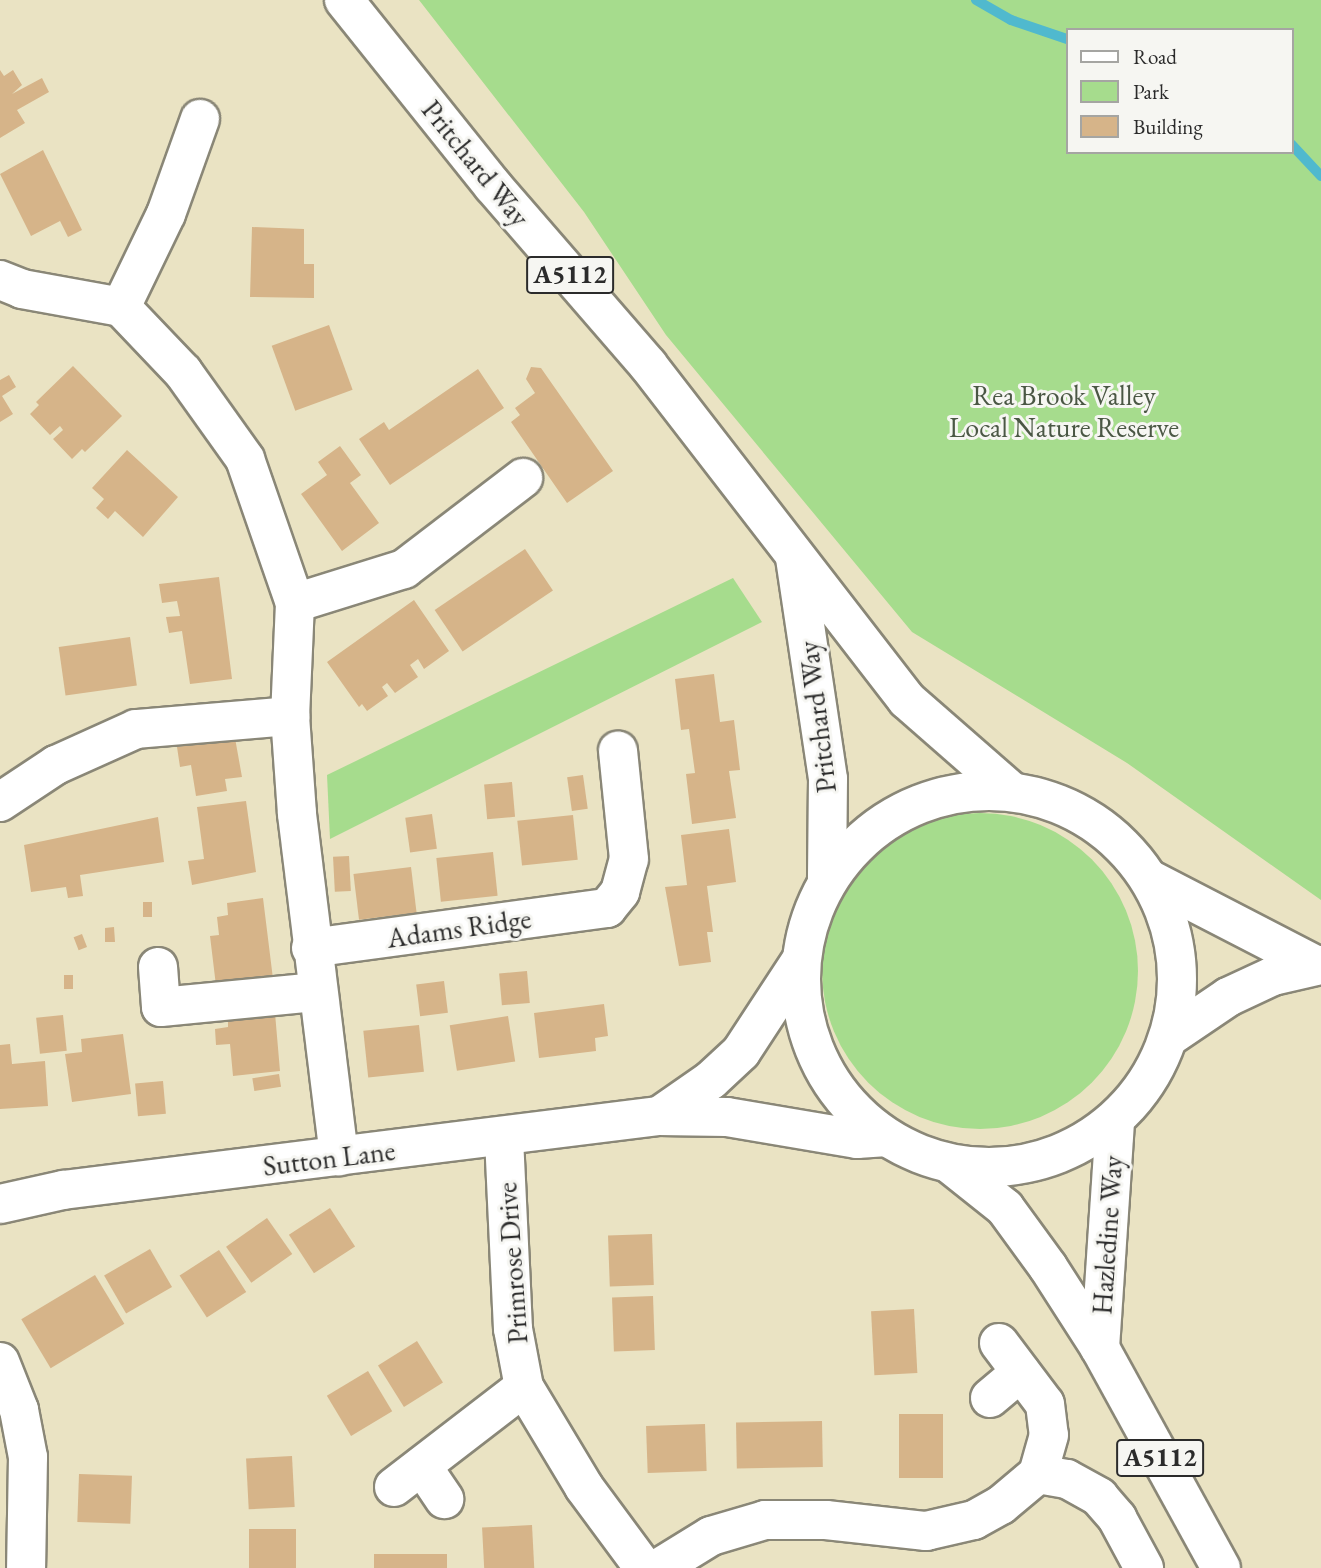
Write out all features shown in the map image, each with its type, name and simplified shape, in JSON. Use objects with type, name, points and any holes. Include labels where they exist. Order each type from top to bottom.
[{"type":"street","name":"Pritchard Way","points":[[344,0],[493,186],[648,365],[907,700],[1011,791]]},
{"type":"street","points":[[121,307],[166,214],[200,119]]},
{"type":"street","points":[[0,280],[23,289],[121,307],[183,372],[245,459],[295,603],[290,716],[311,948],[339,1156]]},
{"type":"street","points":[[295,603],[404,569],[523,478]]},
{"type":"street","name":"Pritchard Way","points":[[794,552],[828,779],[827,882]]},
{"type":"street","points":[[0,802],[56,765],[136,729],[290,716]]},
{"type":"street","name":"Adams Ridge","points":[[311,948],[607,908],[621,892],[629,859],[618,751]]},
{"type":"street","points":[[1151,880],[1171,929],[1177,965],[1169,1037],[1148,1081],[1115,1122],[1067,1152],[1010,1167],[951,1165],[883,1137],[852,1111],[821,1067],[810,1042],[801,1003],[800,962],[809,921],[827,882],[863,838],[910,807],[965,791],[1011,791],[1056,803],[1098,824],[1151,880],[1319,965]]},
{"type":"street","name":"Sutton Lane","points":[[660,1116],[710,1080],[741,1052],[800,962]]},
{"type":"street","points":[[1169,1037],[1228,998],[1273,976],[1319,965]]},
{"type":"street","points":[[158,967],[161,1007],[317,992]]},
{"type":"street","name":"Sutton Lane","points":[[0,1204],[63,1190],[504,1138],[660,1116],[727,1117],[857,1139],[883,1137]]},
{"type":"street","name":"Hazledine Way","points":[[1100,1349],[1115,1122]]},
{"type":"street","name":"Primrose Drive","points":[[504,1138],[513,1329],[524,1387],[584,1487],[644,1568]]},
{"type":"street","name":"Hazledine Way","points":[[951,1165],[1012,1217],[1100,1349],[1221,1568]]},
{"type":"street","points":[[659,1568],[710,1536],[765,1520],[826,1520],[926,1531],[974,1520],[1001,1505],[1038,1474],[1049,1435],[1045,1404],[1010,1357],[990,1398]]},
{"type":"street","points":[[0,1362],[19,1410],[28,1457],[26,1568]]},
{"type":"street","points":[[444,1499],[408,1477],[524,1387]]},
{"type":"street","points":[[1038,1474],[1067,1479],[1099,1497],[1117,1518],[1144,1568]]},
{"type":"green space","name":"Rea Brook Valley Local Nature Reserve","points":[[419,0],[1321,0],[1321,900],[1127,763],[912,632],[666,335],[584,212]]},
{"type":"green space","points":[[733,578],[762,622],[330,839],[327,775]]},
{"type":"green space","points":[[980,813],[1011,816],[1041,825],[1068,839],[1092,859],[1112,883],[1126,910],[1135,940],[1138,971],[1135,1002],[1126,1032],[1112,1059],[1092,1083],[1068,1103],[1041,1117],[1011,1126],[980,1129],[949,1126],[919,1117],[892,1103],[868,1083],[848,1059],[834,1032],[825,1002],[822,971],[825,940],[834,910],[848,883],[868,859],[892,839],[919,825],[949,816]]},
{"type":"building","points":[[0,70],[4,76],[13,70],[22,85],[12,94],[42,78],[49,92],[17,110],[25,123],[0,138]]},
{"type":"building","points":[[43,150],[82,230],[68,237],[60,221],[31,236],[0,174]]},
{"type":"building","points":[[252,227],[304,229],[304,264],[314,264],[314,298],[250,297]]},
{"type":"building","points":[[329,325],[353,390],[295,411],[272,346]]},
{"type":"building","points":[[73,366],[122,416],[85,452],[82,449],[72,459],[53,439],[63,430],[60,426],[50,435],[30,414],[39,405],[36,402]]},
{"type":"building","points":[[531,367],[541,368],[613,471],[567,503],[511,422],[520,415],[515,408],[535,393],[526,379]]},
{"type":"building","points":[[478,369],[504,408],[390,485],[359,439],[384,422],[389,430]]},
{"type":"building","points":[[9,375],[16,387],[2,396],[13,414],[0,422],[0,380]]},
{"type":"building","points":[[340,446],[361,475],[350,483],[379,523],[342,551],[301,494],[327,475],[318,462]]},
{"type":"building","points":[[127,450],[178,497],[143,537],[115,511],[108,519],[96,508],[104,499],[92,488]]},
{"type":"building","points":[[525,549],[553,590],[463,651],[435,610]]},
{"type":"building","points":[[219,577],[232,679],[190,684],[182,631],[169,633],[166,617],[180,616],[177,601],[162,603],[159,584]]},
{"type":"building","points":[[414,600],[449,651],[424,669],[418,659],[410,665],[418,677],[395,693],[387,683],[382,687],[388,696],[367,711],[362,704],[359,707],[327,662]]},
{"type":"building","points":[[130,637],[137,686],[66,696],[59,647]]},
{"type":"building","points":[[714,674],[720,722],[734,720],[740,770],[729,771],[736,818],[692,824],[686,774],[695,773],[689,729],[681,730],[675,679]]},
{"type":"building","points":[[235,738],[242,777],[225,779],[227,791],[196,796],[191,765],[180,767],[177,747]]},
{"type":"building","points":[[583,775],[588,809],[572,811],[567,777]]},
{"type":"building","points":[[512,782],[515,817],[487,819],[484,784]]},
{"type":"building","points":[[246,801],[256,872],[192,885],[188,861],[204,859],[197,807]]},
{"type":"building","points":[[432,814],[437,849],[410,852],[405,818]]},
{"type":"building","points":[[573,815],[578,860],[522,866],[517,821]]},
{"type":"building","points":[[158,817],[164,862],[80,875],[83,896],[68,898],[66,887],[31,892],[24,845]]},
{"type":"building","points":[[729,829],[736,882],[707,886],[713,932],[707,932],[711,962],[679,966],[665,887],[687,885],[681,835]]},
{"type":"building","points":[[493,852],[498,896],[441,902],[436,858]]},
{"type":"building","points":[[349,856],[351,891],[335,892],[333,857]]},
{"type":"building","points":[[411,867],[417,913],[359,920],[353,874]]},
{"type":"building","points":[[263,898],[274,987],[217,994],[210,936],[219,935],[217,917],[228,915],[227,903]]},
{"type":"building","points":[[143,902],[152,902],[152,917],[143,917]]},
{"type":"building","points":[[114,927],[115,942],[105,942],[105,928]]},
{"type":"building","points":[[82,934],[87,947],[79,950],[74,937]]},
{"type":"building","points":[[527,971],[530,1003],[502,1005],[499,973]]},
{"type":"building","points":[[64,975],[73,975],[73,989],[64,989]]},
{"type":"building","points":[[444,981],[448,1013],[420,1016],[416,984]]},
{"type":"building","points":[[604,1004],[608,1036],[595,1038],[596,1051],[539,1058],[534,1013]]},
{"type":"building","points":[[275,1013],[280,1071],[233,1076],[230,1044],[216,1045],[215,1029],[228,1027],[228,1018]]},
{"type":"building","points":[[63,1015],[67,1051],[40,1054],[36,1018]]},
{"type":"building","points":[[508,1016],[515,1061],[457,1071],[450,1025]]},
{"type":"building","points":[[419,1025],[424,1072],[368,1078],[363,1031]]},
{"type":"building","points":[[123,1034],[131,1094],[72,1102],[65,1054],[82,1052],[81,1039]]},
{"type":"building","points":[[10,1044],[12,1064],[45,1061],[48,1106],[0,1109],[0,1045]]},
{"type":"building","points":[[279,1074],[281,1087],[254,1091],[252,1078]]},
{"type":"building","points":[[163,1081],[166,1114],[138,1116],[135,1083]]},
{"type":"building","points":[[330,1208],[355,1247],[314,1273],[289,1235]]},
{"type":"building","points":[[267,1218],[292,1254],[251,1283],[226,1247]]},
{"type":"building","points":[[652,1234],[654,1285],[610,1287],[608,1236]]},
{"type":"building","points":[[150,1249],[172,1287],[126,1314],[104,1276]]},
{"type":"building","points":[[219,1250],[246,1292],[207,1318],[180,1276]]},
{"type":"building","points":[[95,1275],[124,1324],[51,1368],[21,1319]]},
{"type":"building","points":[[653,1296],[655,1350],[614,1351],[612,1297]]},
{"type":"building","points":[[914,1309],[917,1373],[874,1375],[871,1311]]},
{"type":"building","points":[[417,1341],[443,1383],[404,1407],[378,1365]]},
{"type":"building","points":[[368,1371],[392,1411],[351,1436],[327,1396]]},
{"type":"building","points":[[899,1414],[943,1414],[943,1478],[899,1478]]},
{"type":"building","points":[[822,1421],[823,1467],[737,1468],[736,1423]]},
{"type":"building","points":[[705,1424],[707,1471],[648,1473],[646,1426]]},
{"type":"building","points":[[292,1456],[295,1507],[249,1509],[246,1458]]},
{"type":"building","points":[[79,1474],[132,1476],[130,1524],[77,1522]]},
{"type":"building","points":[[532,1525],[534,1568],[484,1568],[482,1528]]},
{"type":"building","points":[[249,1529],[296,1529],[296,1568],[249,1568]]},
{"type":"building","points":[[374,1554],[447,1554],[447,1568],[374,1568]]},
{"type":"waterway","points":[[976,0],[1011,20],[1066,39]]},
{"type":"waterway","points":[[1293,146],[1321,176]]}]
